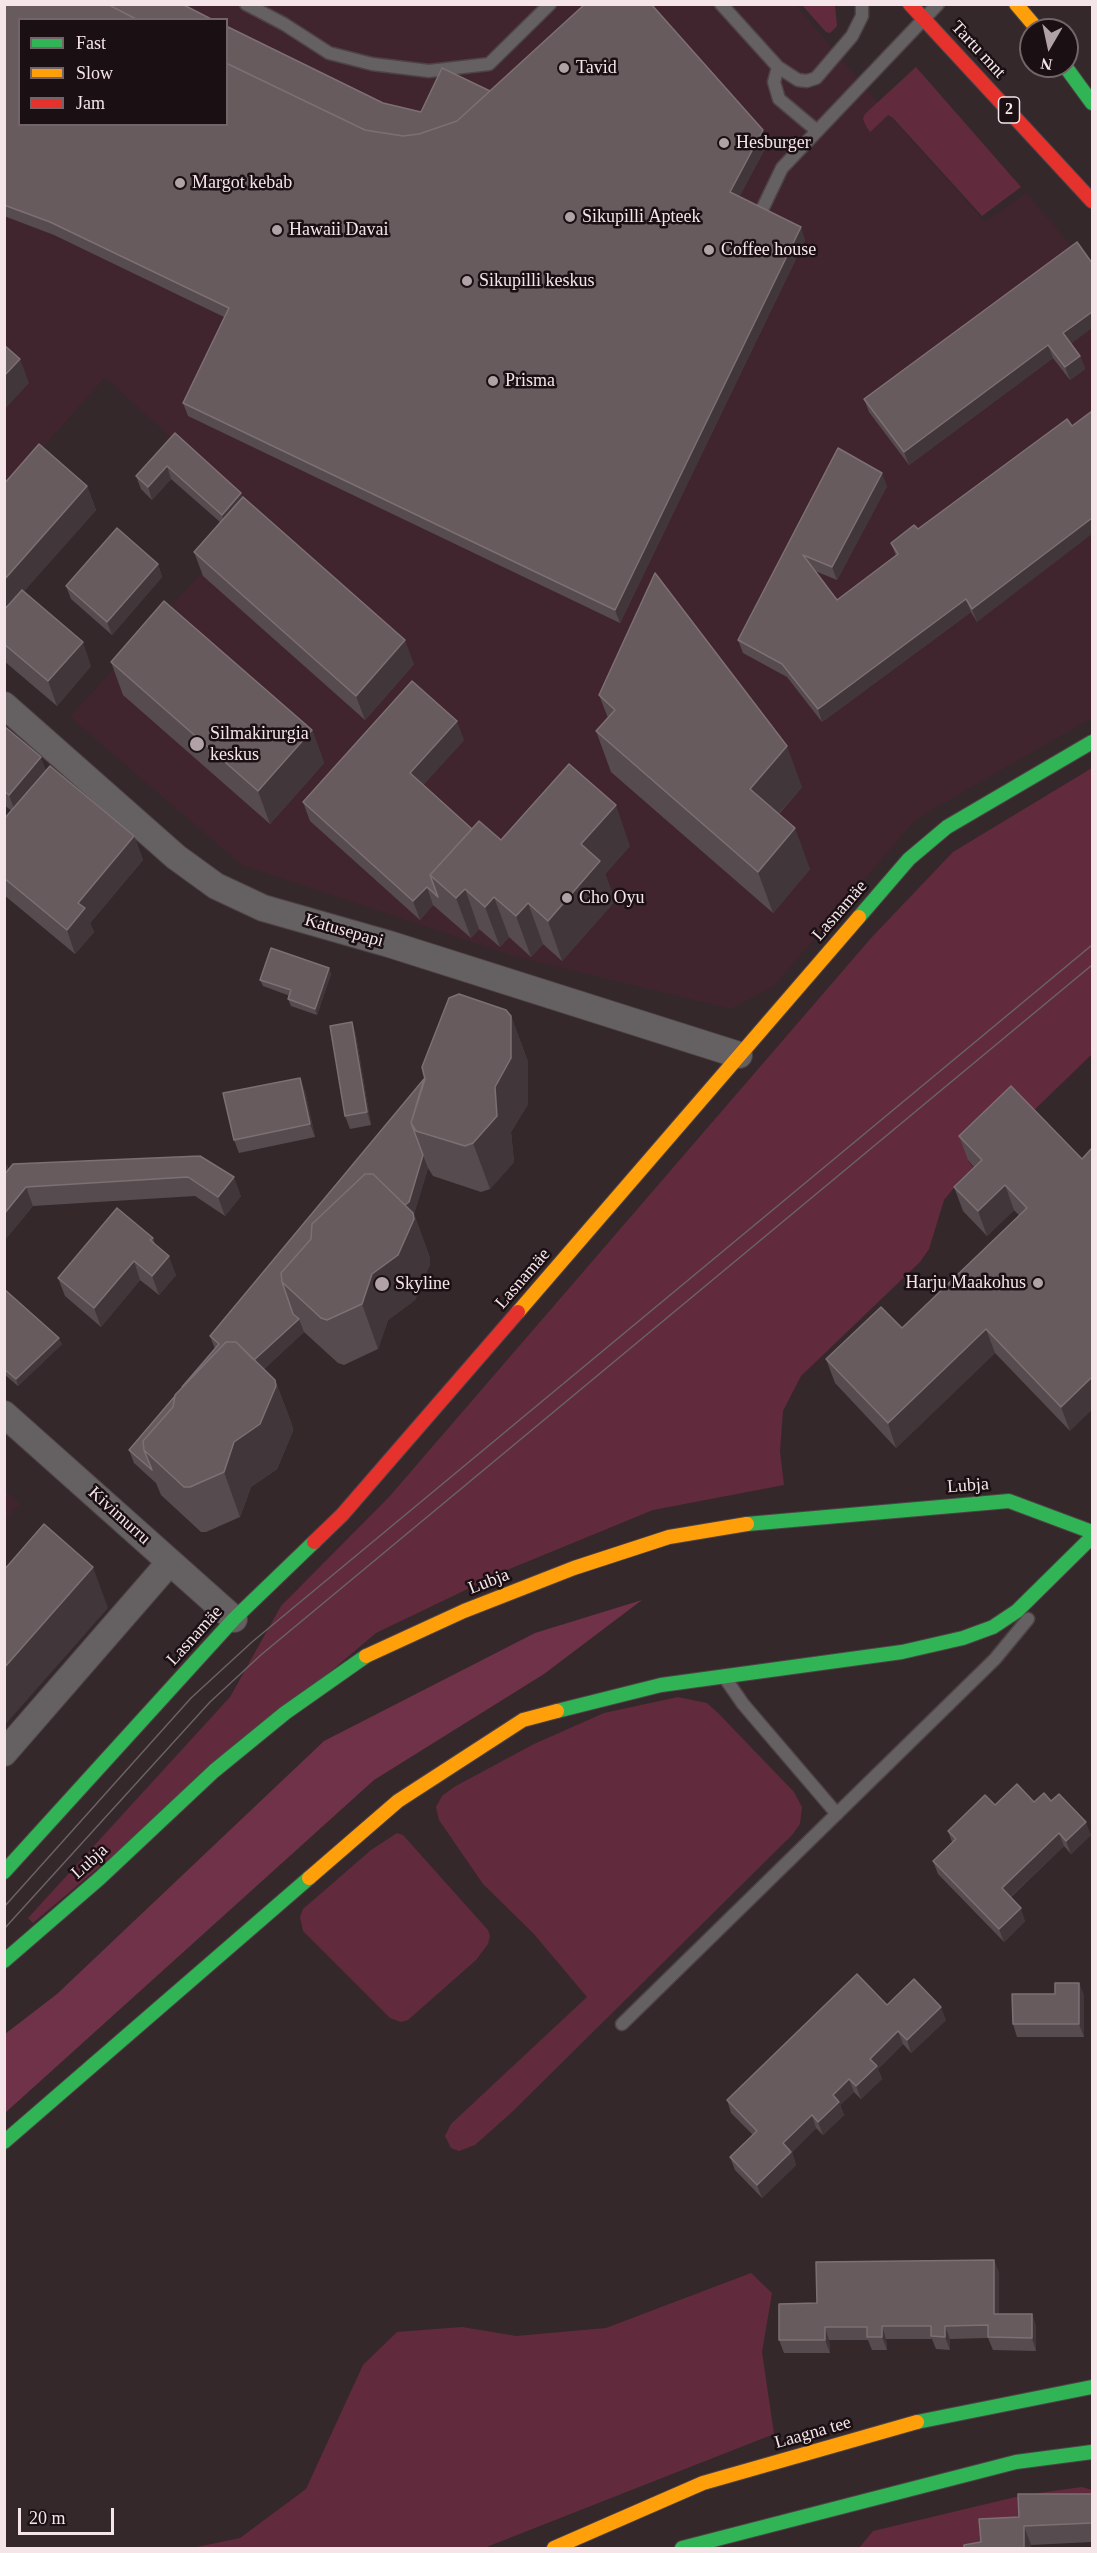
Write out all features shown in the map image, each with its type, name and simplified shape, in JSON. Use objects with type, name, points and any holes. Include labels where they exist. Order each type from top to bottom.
[{"type":"street","name":"Tartu mnt","points":[[910,4],[1092,201]]},
{"type":"street","points":[[1016,4],[1028,18]]},
{"type":"street","points":[[1087,87],[1092,103]]},
{"type":"street","name":"Katusepapi","points":[[4,705],[68,768],[216,886],[263,908],[389,944],[739,1055]]},
{"type":"street","name":"Lasnamäe","points":[[4,1872],[234,1619],[342,1515],[909,860],[947,827],[1092,742]]},
{"type":"street","name":"Kivimurru","points":[[4,1414],[234,1619]]},
{"type":"street","name":"Lubja","points":[[4,1961],[100,1878],[214,1771],[285,1713],[364,1658],[464,1611],[574,1568],[669,1537],[747,1524],[1009,1502],[1046,1513],[1092,1532]]},
{"type":"street","points":[[4,2142],[407,1795],[524,1720],[661,1685],[902,1652],[983,1630],[1017,1611],[1092,1538]]},
{"type":"street","points":[[4,1752],[170,1562]]},
{"type":"street","name":"Laagna tee","points":[[554,2548],[703,2483],[924,2420],[1092,2387]]},
{"type":"street","points":[[682,2548],[833,2507],[993,2468],[1092,2452]]},
{"type":"lane","points":[[246,4],[285,24],[329,53],[372,64],[429,70],[489,64],[550,4]]},
{"type":"lane","points":[[721,4],[778,67],[802,81],[816,78],[852,36],[862,16],[862,4]]},
{"type":"lane","points":[[759,216],[782,168],[938,4]]},
{"type":"lane","points":[[778,67],[774,82],[779,99],[816,130]]},
{"type":"lane","points":[[622,2024],[995,1659],[1092,1538]]},
{"type":"lane","points":[[724,1676],[743,1704],[837,1814]]},
{"type":"shaded area","points":[[5,5],[796,5],[873,97],[985,222],[1026,193],[1092,270],[1092,718],[916,819],[775,985],[731,1009],[513,956],[242,865],[70,717],[255,514],[105,377],[5,491]]},
{"type":"shaded area","points":[[802,5],[835,5],[837,26],[830,33],[826,32]]},
{"type":"shaded area","points":[[916,67],[1021,187],[982,216],[893,118],[888,115],[870,132],[866,126],[863,119],[865,114]]},
{"type":"shaded area","points":[[1092,768],[1092,1054],[1027,1117],[968,1161],[975,1169],[962,1178],[944,1200],[929,1249],[920,1262],[801,1376],[783,1411],[780,1451],[784,1485],[653,1510],[507,1570],[376,1633],[33,1923],[28,1918],[230,1697],[281,1606],[389,1497],[872,937],[953,852]]},
{"type":"shaded area","points":[[5,1490],[20,1504],[5,1520]]},
{"type":"shaded area","points":[[642,1600],[544,1674],[374,1780],[5,2113],[5,2034],[57,1994],[324,1741],[535,1633]]},
{"type":"shaded area","points":[[678,1697],[707,1703],[794,1792],[802,1807],[800,1824],[792,1835],[512,2112],[475,2145],[459,2151],[451,2148],[445,2136],[451,2124],[587,1997],[533,1933],[483,1884],[439,1820],[436,1807],[442,1796],[454,1787],[534,1744],[604,1713]]},
{"type":"shaded area","points":[[397,1833],[403,1835],[488,1930],[490,1936],[488,1944],[476,1960],[408,2020],[401,2022],[390,2018],[303,1931],[300,1917],[303,1909],[371,1850]]},
{"type":"shaded area","points":[[751,2273],[772,2293],[762,2352],[774,2434],[484,2548],[192,2548],[240,2538],[306,2489],[363,2365],[397,2332],[462,2327],[516,2336],[606,2328]]},
{"type":"shaded area","points":[[1082,2487],[1092,2490],[1092,2513],[987,2548],[859,2548],[873,2531],[1024,2495]]},
{"type":"building","name":"Sikupilli keskus","points":[[4,4],[107,4],[134,18],[18,18],[18,126],[228,126],[228,64],[365,130],[403,136],[419,134],[457,121],[585,4],[651,4],[763,130],[730,192],[801,227],[615,610],[183,403],[229,308],[50,222],[4,205]]},
{"type":"building","points":[[107,4],[182,4],[209,18],[134,18]]},
{"type":"building","points":[[228,27],[383,103],[421,112],[442,68],[490,91],[457,121],[419,134],[403,136],[365,130],[228,64]]},
{"type":"building","points":[[1077,242],[1092,263],[1092,312],[1063,333],[1080,356],[1065,367],[1048,345],[904,452],[864,399]]},
{"type":"building","points":[[4,345],[20,359],[4,376]]},
{"type":"building","points":[[1092,411],[1092,518],[972,609],[966,599],[818,709],[782,664],[738,640],[838,448],[882,473],[832,567],[803,555],[837,600],[898,554],[891,543],[914,525],[918,529],[1067,419],[1072,426]]},
{"type":"building","points":[[175,433],[241,493],[222,515],[167,466],[148,487],[136,476]]},
{"type":"building","points":[[39,444],[87,486],[4,580],[4,484]]},
{"type":"building","points":[[243,497],[405,640],[356,696],[194,552]]},
{"type":"building","points":[[117,528],[158,564],[107,622],[66,586]]},
{"type":"building","points":[[655,573],[787,746],[750,789],[795,828],[758,872],[596,731],[615,710],[599,695]]},
{"type":"building","points":[[22,590],[83,642],[48,681],[4,644],[4,610]]},
{"type":"building","points":[[164,601],[312,730],[258,791],[111,662]]},
{"type":"building","points":[[412,681],[457,721],[410,773],[472,829],[430,875],[438,897],[427,887],[413,901],[303,802]]},
{"type":"building","points":[[4,726],[41,757],[9,795],[4,791]]},
{"type":"building","points":[[569,764],[616,805],[581,844],[600,861],[548,921],[528,903],[516,916],[494,897],[485,907],[465,889],[456,898],[430,875],[479,821],[501,840]]},
{"type":"building","points":[[50,766],[134,836],[78,903],[85,908],[67,930],[4,878],[4,819]]},
{"type":"building","points":[[271,948],[329,968],[315,1009],[288,999],[291,990],[260,980]]},
{"type":"building","points":[[459,994],[506,1010],[511,1016],[511,1058],[495,1087],[497,1116],[473,1143],[465,1146],[416,1131],[411,1123],[425,1079],[422,1067],[449,998]]},
{"type":"building","points":[[352,1022],[367,1112],[345,1116],[330,1026]]},
{"type":"building","points":[[300,1078],[310,1124],[234,1140],[223,1093]]},
{"type":"building","points":[[424,1079],[411,1123],[423,1155],[409,1202],[405,1205],[373,1174],[365,1174],[312,1224],[311,1239],[281,1273],[293,1314],[299,1319],[254,1360],[236,1342],[226,1342],[182,1387],[219,1344],[210,1336]]},
{"type":"building","name":"Harju Maakohus","points":[[1011,1086],[1082,1159],[1092,1148],[1092,1377],[1061,1407],[986,1329],[888,1423],[826,1359],[881,1307],[902,1328],[1027,1208],[1005,1185],[978,1211],[954,1187],[982,1160],[959,1136]]},
{"type":"building","points":[[200,1156],[234,1177],[218,1197],[188,1177],[26,1187],[4,1214],[4,1175],[13,1164]]},
{"type":"building","points":[[365,1174],[373,1174],[413,1213],[414,1219],[398,1255],[372,1274],[362,1304],[327,1320],[321,1318],[282,1282],[281,1273],[311,1239],[312,1224]]},
{"type":"building","points":[[117,1208],[153,1238],[150,1240],[169,1256],[152,1276],[134,1261],[94,1308],[58,1278]]},
{"type":"building","points":[[4,1289],[59,1338],[16,1379],[4,1369]]},
{"type":"building","points":[[226,1342],[236,1342],[275,1380],[276,1386],[260,1424],[234,1442],[224,1472],[190,1487],[184,1487],[144,1450],[143,1441],[173,1407],[175,1395]]},
{"type":"building","points":[[175,1396],[173,1407],[143,1441],[152,1470],[129,1450]]},
{"type":"building","points":[[44,1524],[93,1567],[4,1668],[4,1570]]},
{"type":"building","points":[[1017,1784],[1034,1802],[1044,1793],[1051,1801],[1059,1794],[1086,1822],[1066,1841],[1059,1833],[1002,1888],[1021,1908],[999,1929],[933,1861],[956,1839],[948,1831],[985,1795],[995,1805]]},
{"type":"building","points":[[857,1974],[887,2005],[914,1979],[941,2007],[907,2040],[898,2031],[870,2059],[877,2066],[856,2086],[849,2079],[833,2095],[839,2102],[818,2122],[812,2115],[783,2143],[791,2152],[757,2185],[730,2157],[757,2131],[727,2100]]},
{"type":"building","points":[[1055,1983],[1079,1983],[1079,2024],[1013,2024],[1012,1994],[1055,1994]]},
{"type":"building","points":[[994,2260],[994,2314],[1032,2314],[1032,2338],[988,2337],[988,2325],[945,2326],[945,2337],[931,2336],[931,2326],[882,2326],[882,2337],[867,2337],[867,2327],[825,2327],[825,2340],[779,2340],[779,2304],[817,2303],[816,2262]]},
{"type":"building","points":[[1018,2494],[1092,2494],[1092,2523],[1024,2526],[1024,2548],[964,2548],[964,2545],[981,2542],[979,2519],[1019,2517]]},
{"type":"tram line","points":[[4,1907],[191,1698],[252,1642],[1092,945]]},
{"type":"tram line","points":[[4,1929],[210,1702],[262,1654],[1092,965]]},
{"type":"traffic: fast","points":[[1074,78],[1092,103]]},
{"type":"traffic: fast","points":[[859,917],[909,859],[947,827],[1092,742]]},
{"type":"traffic: fast","points":[[747,1524],[1009,1501],[1092,1532]]},
{"type":"traffic: fast","points":[[557,1711],[661,1685],[902,1652],[963,1638],[993,1627],[1017,1611],[1092,1537]]},
{"type":"traffic: fast","points":[[4,1872],[234,1619],[314,1542]]},
{"type":"traffic: fast","points":[[4,1961],[100,1878],[214,1771],[285,1713],[366,1656]]},
{"type":"traffic: fast","points":[[4,2142],[309,1878]]},
{"type":"traffic: fast","points":[[917,2422],[1092,2387]]},
{"type":"traffic: fast","points":[[682,2548],[1016,2462],[1092,2452]]},
{"type":"traffic: slow","points":[[1016,4],[1028,18]]},
{"type":"traffic: slow","points":[[518,1312],[859,917]]},
{"type":"traffic: slow","points":[[366,1656],[464,1611],[574,1568],[669,1537],[747,1524]]},
{"type":"traffic: slow","points":[[309,1878],[398,1801],[523,1720],[557,1711]]},
{"type":"traffic: slow","points":[[554,2548],[703,2483],[917,2422]]},
{"type":"traffic: jam","points":[[910,4],[1092,201]]},
{"type":"traffic: jam","points":[[314,1542],[342,1515],[518,1312]]},
{"type":"place","name":"Tavid","points":[[564,68]]},
{"type":"place","name":"Hesburger","points":[[724,143]]},
{"type":"place","name":"Margot kebab","points":[[180,183]]},
{"type":"place","name":"Sikupilli Apteek","points":[[570,217]]},
{"type":"place","name":"Hawaii Davai","points":[[277,230]]},
{"type":"place","name":"Coffee house","points":[[709,250]]},
{"type":"place","name":"Sikupilli keskus","points":[[467,281]]},
{"type":"place","name":"Prisma","points":[[493,381]]},
{"type":"place","name":"Silmakirurgia keskus","points":[[197,744]]},
{"type":"place","name":"Cho Oyu","points":[[567,898]]},
{"type":"place","name":"Harju Maakohus","points":[[1038,1283]]},
{"type":"place","name":"Skyline","points":[[382,1284]]}]
